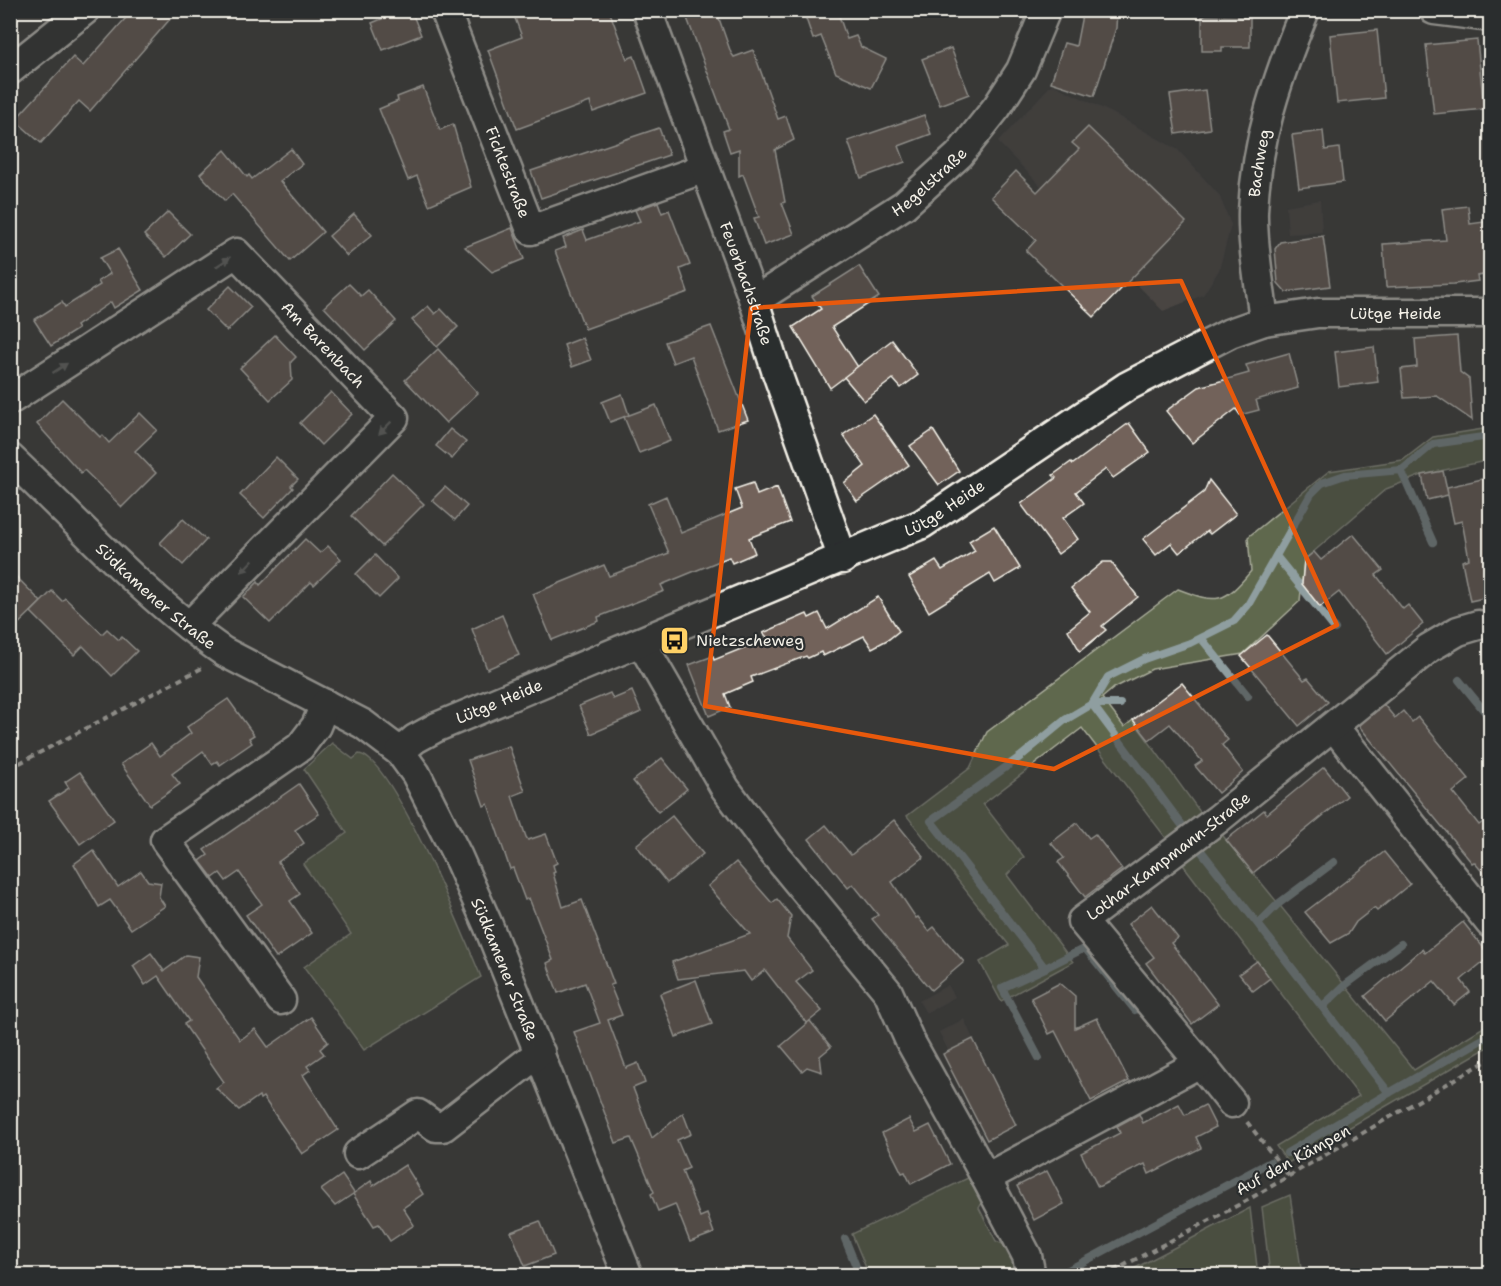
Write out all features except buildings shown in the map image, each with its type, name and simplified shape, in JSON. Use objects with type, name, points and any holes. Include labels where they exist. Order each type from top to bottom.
[{"type":"street","points":[[10,70],[85,10]]},
{"type":"street","name":"Fichtestraße","points":[[445,10],[531,230],[705,168]]},
{"type":"street","name":"Feuerbachstraße","points":[[646,10],[754,301],[843,559]]},
{"type":"street","name":"Hegelstraße","points":[[754,301],[904,205],[959,155],[997,107],[1021,70],[1046,10]]},
{"type":"street","name":"Bachweg","points":[[1264,321],[1253,212],[1260,144],[1278,77],[1305,10]]},
{"type":"street","points":[[1434,10],[1491,17]]},
{"type":"street","name":"Am Barenbach","points":[[10,400],[236,253],[394,418],[189,626]]},
{"type":"street","name":"Lütge Heide","points":[[400,752],[415,739],[437,727],[922,524],[1126,387],[1212,341],[1264,321],[1318,313],[1491,313]]},
{"type":"street","name":"Südkamener Straße","points":[[10,458],[189,626],[224,652],[363,724],[400,752],[416,774],[457,855],[540,1052],[628,1275]]},
{"type":"street","name":"Lothar-Kampmann-Straße","points":[[1200,1063],[1082,921],[1334,727],[1429,648],[1458,631],[1478,625]]},
{"type":"street","points":[[641,642],[725,789],[769,847],[888,992],[909,1039],[1027,1256],[1031,1275]]},
{"type":"street","points":[[281,1000],[165,840],[300,747],[316,726],[325,704]]},
{"type":"street","points":[[1334,727],[1491,923]]},
{"type":"street","points":[[358,1154],[418,1114],[436,1127],[443,1127],[540,1052]]},
{"type":"street","points":[[986,1178],[1200,1063],[1232,1103]]},
{"type":"path","points":[[10,768],[187,678],[224,652]]},
{"type":"path","name":"Auf den Kämpen","points":[[1104,1275],[1289,1176],[1491,1059]]},
{"type":"path","points":[[1232,1103],[1289,1176]]},
{"type":"highlighted area","points":[[1181,281],[1337,625],[1054,769],[705,706],[751,308]]},
{"type":"shaded area","points":[[1052,84],[1114,114],[1178,150],[1219,195],[1231,225],[1219,270],[1203,295],[1163,311],[998,142]]},
{"type":"shaded area","points":[[1320,200],[1322,232],[1288,234],[1286,206]]},
{"type":"shaded area","points":[[948,985],[955,997],[926,1013],[919,1001]]},
{"type":"shaded area","points":[[964,1019],[973,1039],[949,1052],[939,1032]]},
{"type":"green space","points":[[1490,428],[1490,460],[1422,475],[1386,489],[1304,560],[1300,601],[1243,654],[1152,669],[1114,688],[1102,698],[1124,727],[1133,720],[1203,816],[1169,842],[1082,728],[983,804],[1024,857],[1007,875],[1073,962],[1001,1001],[980,962],[1009,945],[907,816],[970,768],[987,732],[1178,589],[1211,599],[1219,598],[1234,590],[1251,571],[1248,537],[1329,471],[1403,460],[1433,437]]},
{"type":"green space","points":[[332,743],[353,759],[359,754],[373,763],[390,785],[427,853],[481,977],[364,1050],[304,967],[351,934],[303,864],[347,833],[304,769]]},
{"type":"green space","points":[[1219,831],[1414,1070],[1490,1023],[1490,1046],[1288,1163],[1276,1146],[1359,1096],[1181,862]]},
{"type":"green space","points":[[970,1177],[983,1201],[979,1208],[996,1241],[1007,1246],[1020,1275],[869,1275],[852,1234]]},
{"type":"green space","points":[[1290,1195],[1302,1275],[1270,1275],[1262,1207]]},
{"type":"green space","points":[[1250,1208],[1258,1275],[1122,1275]]},
{"type":"waterway","points":[[1182,825],[1092,704],[1108,677],[1144,659],[1190,643],[1234,621],[1248,605],[1311,494],[1322,483],[1345,475],[1402,470],[1433,444],[1490,436]]},
{"type":"waterway","points":[[1401,470],[1433,542]]},
{"type":"waterway","points":[[1276,556],[1335,629]]},
{"type":"waterway","points":[[1201,638],[1248,696]]},
{"type":"waterway","points":[[1459,680],[1490,718]]},
{"type":"waterway","points":[[1120,704],[1092,704],[1065,720],[1020,757],[931,821],[1045,968],[1085,948],[1135,1010]]},
{"type":"waterway","points":[[1202,852],[1389,1093],[1287,1153]]},
{"type":"waterway","points":[[1259,923],[1278,904],[1334,862]]},
{"type":"waterway","points":[[1323,1006],[1344,986],[1401,944]]},
{"type":"waterway","points":[[1039,1058],[1002,988],[1045,968]]},
{"type":"waterway","points":[[1389,1093],[1490,1035]]},
{"type":"waterway","points":[[1059,1275],[1270,1162]]},
{"type":"waterway","points":[[845,1239],[860,1276]]},
{"type":"place","name":"Nietzscheweg","points":[[675,640]]}]
